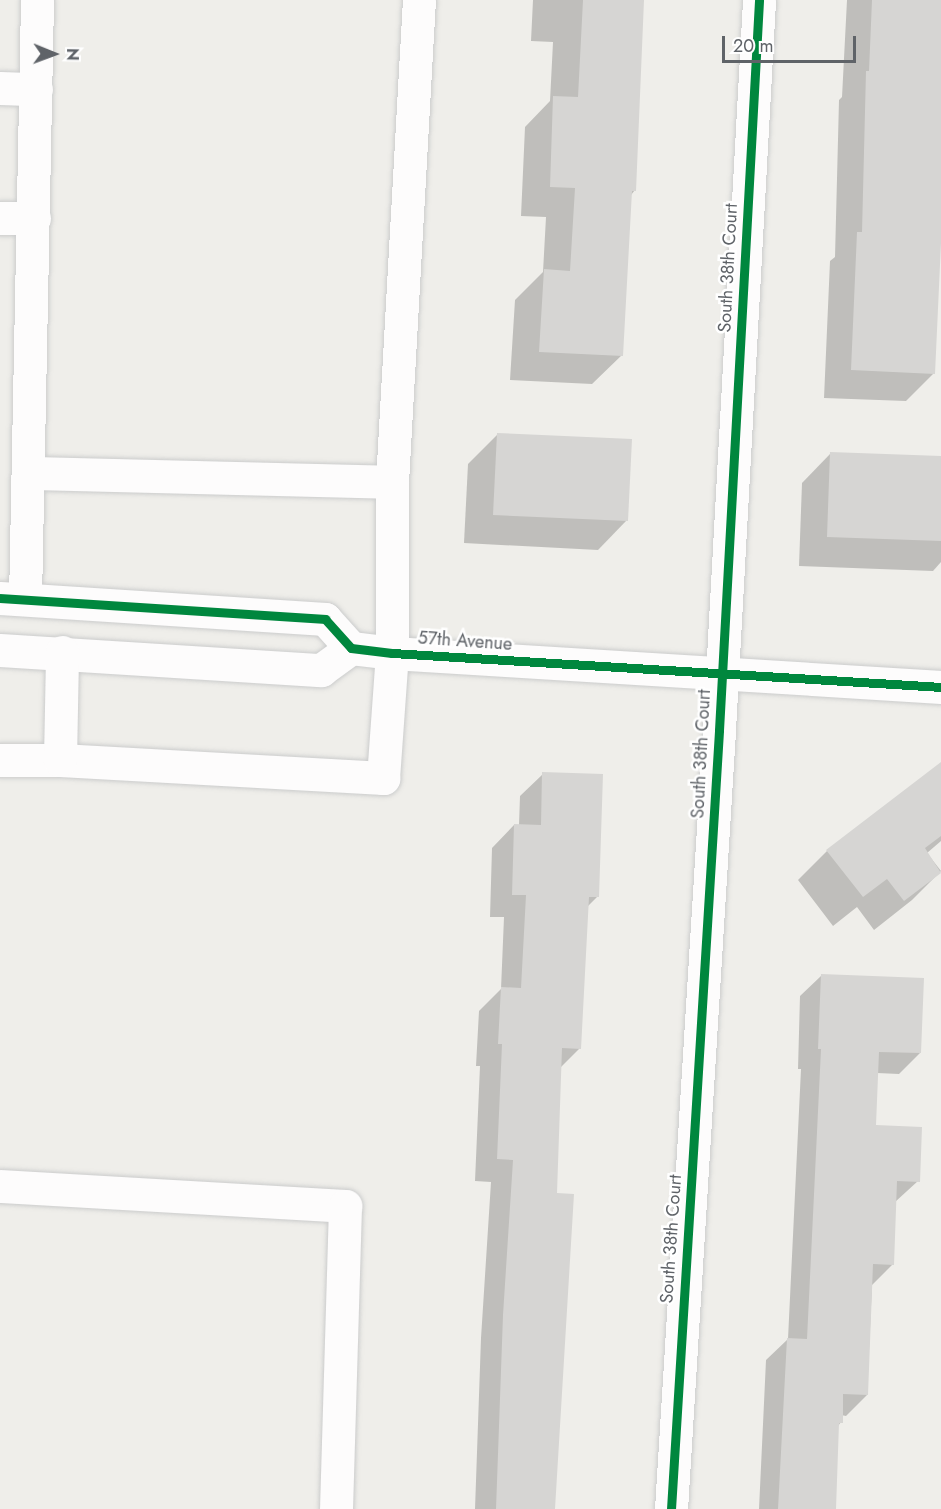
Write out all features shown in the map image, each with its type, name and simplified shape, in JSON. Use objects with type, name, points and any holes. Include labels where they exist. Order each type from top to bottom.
[{"type":"street","points":[[0,650],[62,652],[321,670],[351,648],[325,619],[12,599],[29,473],[38,0]]},
{"type":"street","points":[[0,760],[60,760],[383,778],[392,653],[392,482],[419,0]]},
{"type":"street","name":"South 38th Court","points":[[671,1509],[722,674],[759,0]]},
{"type":"street","points":[[0,88],[36,89]]},
{"type":"street","points":[[0,218],[34,218]]},
{"type":"street","points":[[29,473],[392,482]]},
{"type":"street","name":"57th Avenue","points":[[351,648],[392,653],[941,687]]},
{"type":"street","points":[[60,760],[62,652]]},
{"type":"street","points":[[0,1186],[345,1206],[336,1509]]},
{"type":"building","points":[[583,0],[644,0],[636,191],[632,191],[623,356],[539,352],[544,269],[570,271],[575,188],[550,187],[553,96],[578,97]]},
{"type":"building","points":[[872,0],[941,0],[941,243],[935,374],[851,370],[857,232],[862,232],[866,71],[869,71]]},
{"type":"building","points":[[497,433],[632,439],[628,521],[493,515]]},
{"type":"building","points":[[830,452],[941,456],[941,541],[827,537]]},
{"type":"building","points":[[941,762],[941,836],[925,848],[941,873],[904,901],[887,879],[863,897],[826,850]]},
{"type":"building","points":[[542,772],[603,774],[599,897],[589,897],[581,1049],[562,1048],[557,1193],[574,1194],[555,1509],[496,1509],[503,1315],[513,1160],[497,1159],[502,1044],[498,1044],[501,987],[521,988],[526,895],[512,895],[514,824],[541,825]]},
{"type":"building","points":[[821,974],[924,978],[921,1053],[879,1052],[876,1125],[922,1127],[920,1182],[897,1181],[894,1265],[873,1264],[868,1395],[843,1394],[843,1423],[839,1423],[836,1509],[778,1509],[787,1338],[807,1339],[821,1049],[818,1049]]},
{"type":"cycle path","points":[[671,1509],[719,730],[759,0]]},
{"type":"cycle path","points":[[0,598],[325,619],[351,648],[392,653],[941,687]]}]
